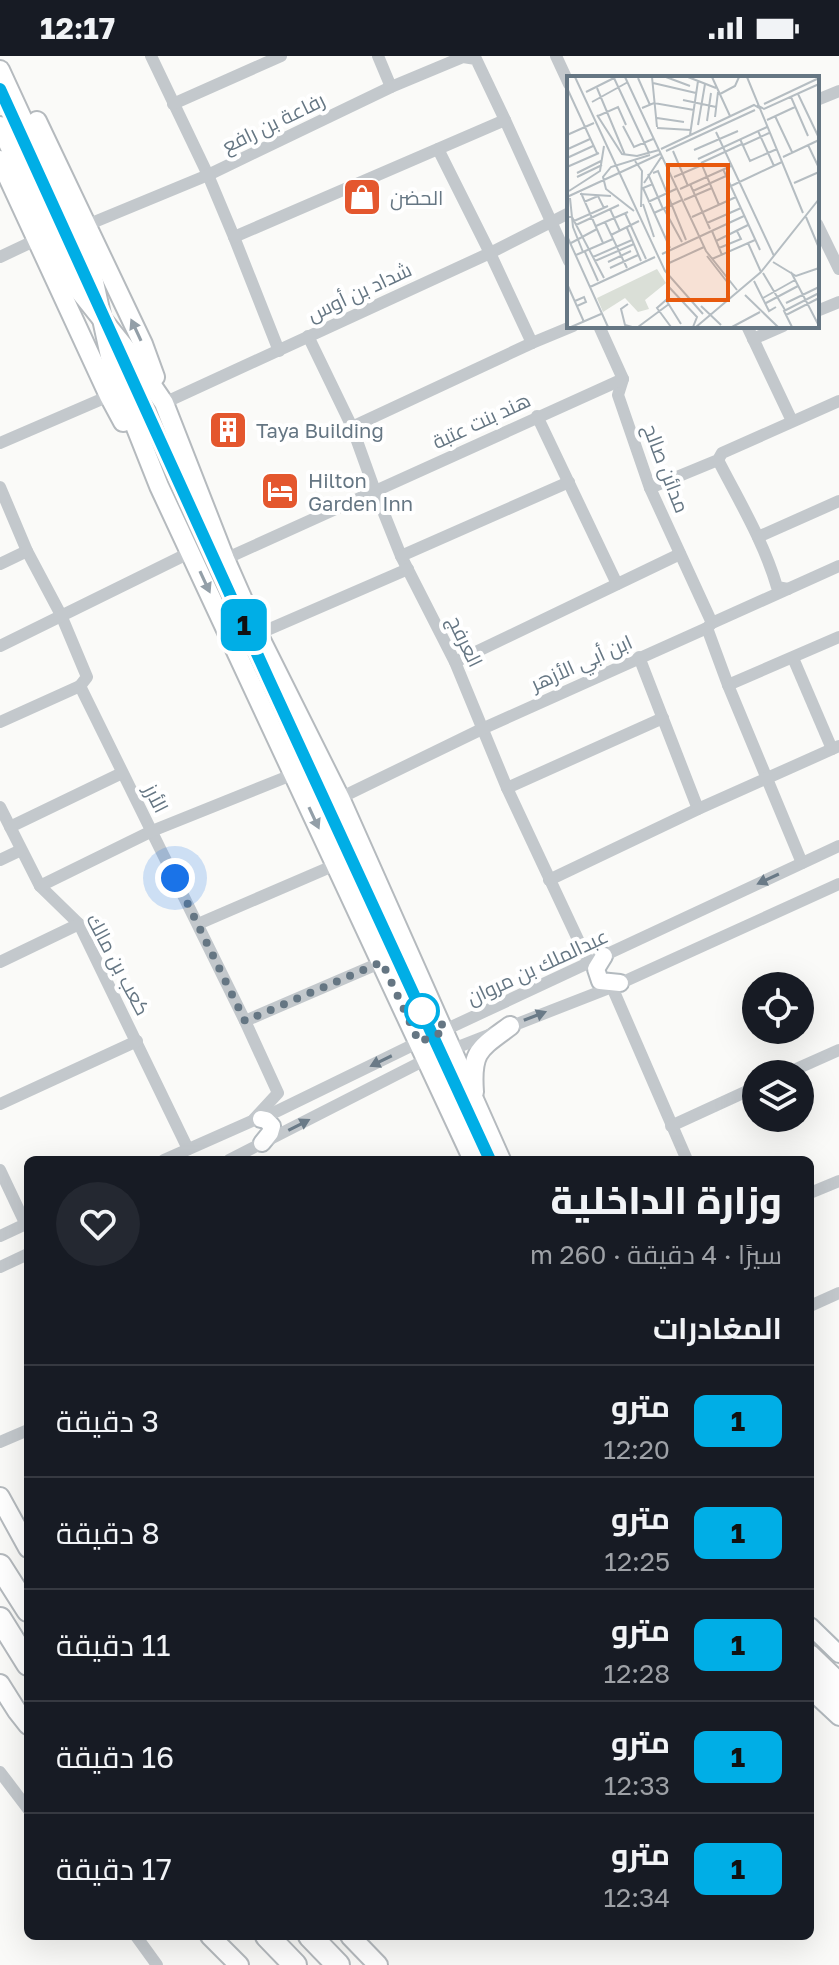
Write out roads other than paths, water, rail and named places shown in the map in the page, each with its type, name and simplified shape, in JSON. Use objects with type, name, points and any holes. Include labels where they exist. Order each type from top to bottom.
[{"type":"highway","points":[[0,1566],[24,1604]]},
{"type":"highway","points":[[0,1619],[24,1658]]},
{"type":"highway","points":[[271,1940],[295,1965]]},
{"type":"highway","points":[[314,1940],[338,1965]]},
{"type":"main road","points":[[5,56],[143,344],[225,559],[258,634],[340,798],[499,1156]]},
{"type":"main road","points":[[0,70],[91,268],[113,370],[159,486]]},
{"type":"main road","points":[[0,126],[73,283],[134,359],[164,403]]},
{"type":"main road","points":[[0,160],[109,396],[191,552],[471,1156]]},
{"type":"main road","points":[[475,1102],[473,1071],[477,1053],[484,1044],[510,1026]]},
{"type":"main road","points":[[0,1497],[24,1541]]},
{"type":"main road","points":[[814,1658],[839,1682]]},
{"type":"main road","points":[[814,1676],[839,1699]]},
{"type":"main road","points":[[0,1684],[24,1720]]},
{"type":"main road","points":[[214,1940],[239,1965]]},
{"type":"main road","points":[[354,1940],[378,1965]]},
{"type":"street","points":[[151,56],[208,175],[279,351]]},
{"type":"street","points":[[173,104],[281,56]]},
{"type":"street","points":[[378,56],[391,87]]},
{"type":"street","points":[[556,56],[567,80]]},
{"type":"street","name":"رفاعة بن رافع","points":[[87,225],[208,175],[391,87],[467,57]]},
{"type":"street","points":[[467,57],[505,120],[567,257]]},
{"type":"street","points":[[819,99],[839,91]]},
{"type":"street","points":[[234,237],[505,120]]},
{"type":"street","points":[[438,149],[532,343]]},
{"type":"street","name":"شداد بن أوس","points":[[164,403],[490,253],[567,214]]},
{"type":"street","points":[[819,228],[839,269]]},
{"type":"street","points":[[0,257],[36,240]]},
{"type":"street","points":[[819,310],[839,302]]},
{"type":"street","points":[[352,427],[568,328]]},
{"type":"street","name":"مدائن صالح","points":[[600,328],[623,379],[618,395],[650,488],[710,625],[728,685],[802,863]]},
{"type":"street","points":[[748,328],[792,421]]},
{"type":"street","points":[[753,339],[778,328]]},
{"type":"street","name":"العرفج","points":[[308,336],[352,427],[401,556],[455,662],[549,880],[596,960]]},
{"type":"street","name":"هند بنت عتبة","points":[[225,559],[623,379]]},
{"type":"street","points":[[0,443],[109,396]]},
{"type":"street","points":[[650,488],[718,460],[722,453],[839,401]]},
{"type":"street","points":[[537,416],[617,584]]},
{"type":"street","points":[[718,460],[758,537],[777,587],[788,589]]},
{"type":"street","points":[[401,556],[569,482]]},
{"type":"street","name":"الأرز","points":[[0,487],[87,677],[80,686],[278,1093],[257,1120]]},
{"type":"street","points":[[758,537],[839,501]]},
{"type":"street","points":[[0,564],[27,551]]},
{"type":"street","points":[[0,646],[191,552]]},
{"type":"street","points":[[455,662],[680,554]]},
{"type":"street","name":"ابن أبي الأزهر","points":[[340,798],[484,728],[839,566]]},
{"type":"street","points":[[258,634],[408,569]]},
{"type":"street","points":[[728,685],[839,637]]},
{"type":"street","points":[[639,657],[698,809]]},
{"type":"street","points":[[549,880],[835,747],[793,658]]},
{"type":"street","points":[[0,722],[80,686]]},
{"type":"street","points":[[507,788],[663,718]]},
{"type":"street","points":[[10,827],[122,773]]},
{"type":"street","points":[[40,886],[152,831],[294,774]]},
{"type":"street","name":"كعب بن مالك","points":[[0,807],[40,886],[79,924],[188,1149]]},
{"type":"street","name":"عبدالملك بن مروان","points":[[237,1156],[423,1050],[445,1031],[839,846]]},
{"type":"street","points":[[0,860],[21,850]]},
{"type":"street","points":[[198,924],[335,865]]},
{"type":"street","name":"عبدالملك بن مروان","points":[[173,1156],[423,1050],[452,1049],[616,985],[839,884]]},
{"type":"street","points":[[0,962],[79,924]]},
{"type":"street","points":[[596,960],[600,981],[616,985],[685,1156]]},
{"type":"street","points":[[245,1021],[382,962]]},
{"type":"street","points":[[0,1104],[137,1041]]},
{"type":"street","points":[[814,1061],[839,1050]]},
{"type":"street","points":[[671,1126],[742,1093]]},
{"type":"street","points":[[257,1120],[266,1120],[272,1126],[262,1143]]},
{"type":"street","points":[[0,1170],[24,1218]]},
{"type":"street","points":[[814,1191],[839,1181]]},
{"type":"street","points":[[0,1236],[24,1225]]},
{"type":"street","points":[[0,1267],[24,1256]]},
{"type":"street","points":[[814,1304],[839,1293]]},
{"type":"street","points":[[0,1442],[24,1432]]},
{"type":"street","points":[[814,1630],[839,1654]]},
{"type":"street","points":[[814,1694],[839,1717]]},
{"type":"street","points":[[0,1772],[24,1804]]},
{"type":"street","points":[[139,1940],[157,1965]]},
{"type":"metro line","name":"1","points":[[0,89],[488,1156]]},
{"type":"place","name":"الحضن","points":[[362,197]]},
{"type":"place","name":"Taya Building","points":[[228,430]]},
{"type":"place","name":"Hilton Garden Inn","points":[[280,491]]}]
